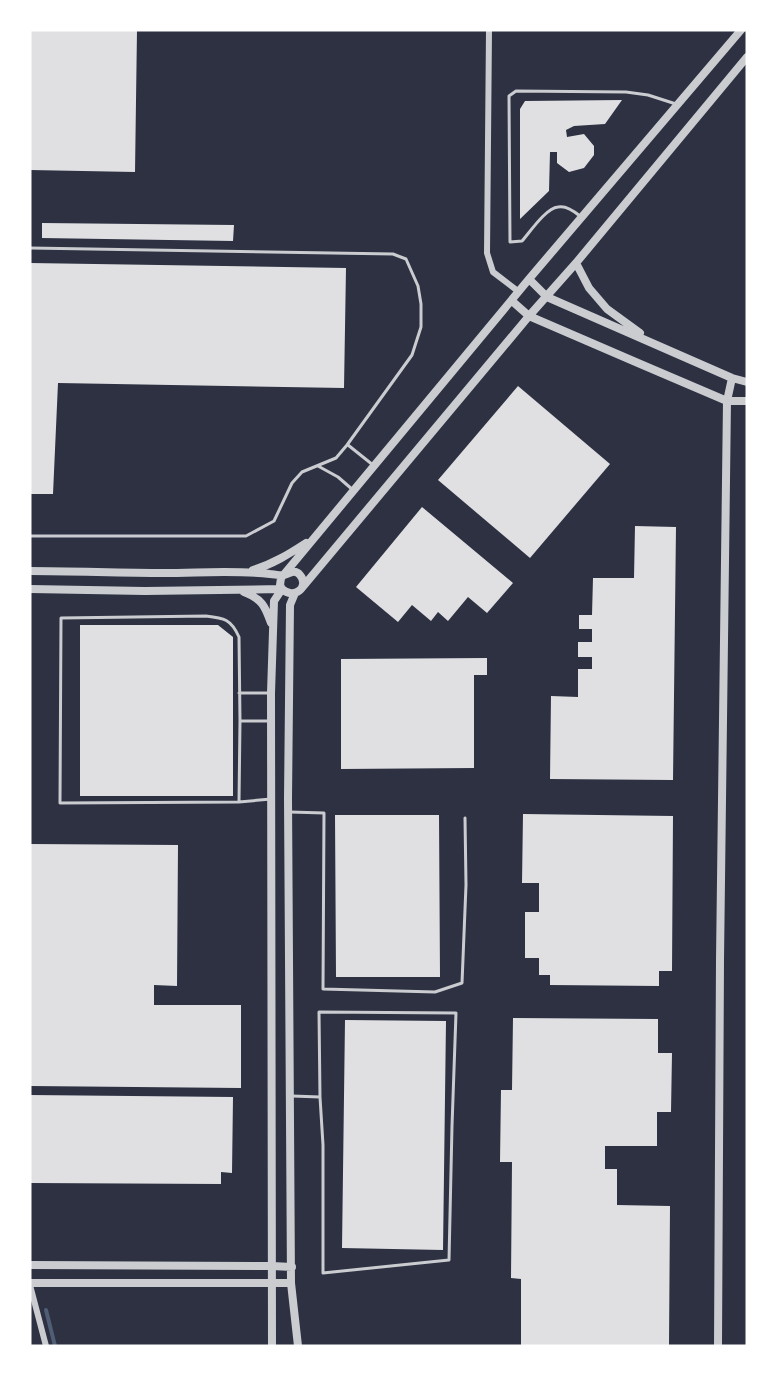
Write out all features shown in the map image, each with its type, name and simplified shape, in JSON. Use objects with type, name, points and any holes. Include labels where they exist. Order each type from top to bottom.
[{"type":"street","points":[[489,30],[487,254],[493,272],[519,292]]},
{"type":"street","points":[[272,1346],[271,693],[274,601],[282,589],[280,581],[529,279],[741,30]]},
{"type":"street","points":[[30,589],[146,591],[282,589],[288,593],[298,591],[747,57]]},
{"type":"street","points":[[576,263],[589,288],[607,309],[652,342]]},
{"type":"street","points":[[529,279],[547,297],[732,378],[747,382]]},
{"type":"street","points":[[512,301],[528,316],[727,401],[747,401]]},
{"type":"street","points":[[718,1346],[727,401],[732,378]]},
{"type":"street","points":[[249,572],[268,566],[314,538]]},
{"type":"street","points":[[30,571],[249,572],[283,575],[290,571],[300,575],[303,582],[290,605],[288,798],[291,1283],[298,1346]]},
{"type":"street","points":[[238,590],[255,596],[263,603],[274,631]]},
{"type":"street","points":[[272,799],[288,798]]},
{"type":"street","points":[[30,1265],[292,1267]]},
{"type":"street","points":[[46,1346],[30,1284],[291,1283]]},
{"type":"lane","points":[[582,217],[570,209],[559,206],[549,210],[522,241],[510,242],[509,96],[516,91],[626,92],[648,95],[678,104]]},
{"type":"lane","points":[[30,248],[393,254],[406,259],[418,286],[421,304],[421,327],[412,355],[336,458],[302,472],[292,483],[274,520],[246,536],[30,536]]},
{"type":"lane","points":[[347,445],[375,466]]},
{"type":"lane","points":[[318,466],[338,477],[354,490]]},
{"type":"lane","points":[[240,802],[239,637],[234,625],[222,618],[206,616],[61,618],[60,803],[240,802],[272,799]]},
{"type":"lane","points":[[240,693],[271,693]]},
{"type":"lane","points":[[240,721],[271,721]]},
{"type":"lane","points":[[289,812],[324,813],[323,989],[435,992],[462,983],[466,885],[465,818]]},
{"type":"lane","points":[[319,1012],[456,1013],[449,1260],[323,1273],[323,1145],[320,1097],[319,1012]]},
{"type":"lane","points":[[291,1096],[320,1097]]},
{"type":"building","points":[[30,30],[137,30],[135,172],[30,170]]},
{"type":"building","points":[[622,100],[605,124],[574,126],[566,130],[567,137],[584,134],[594,146],[594,155],[584,168],[569,172],[557,163],[557,152],[550,152],[549,191],[520,219],[520,109],[525,101]]},
{"type":"building","points":[[42,223],[234,225],[233,241],[42,238]]},
{"type":"building","points":[[30,263],[346,268],[344,388],[58,383],[53,494],[30,494]]},
{"type":"building","points":[[518,386],[610,464],[530,558],[438,480]]},
{"type":"building","points":[[422,507],[513,583],[487,613],[468,597],[448,621],[438,612],[431,621],[412,605],[398,622],[356,587]]},
{"type":"building","points":[[635,526],[676,527],[673,780],[550,779],[551,696],[578,697],[578,669],[592,669],[592,657],[578,657],[578,642],[592,642],[592,629],[579,629],[579,615],[592,615],[593,578],[634,578]]},
{"type":"building","points":[[80,625],[218,625],[233,637],[233,796],[80,796]]},
{"type":"building","points":[[487,658],[487,675],[474,675],[474,768],[341,769],[341,659]]},
{"type":"building","points":[[523,814],[673,816],[672,971],[659,971],[659,986],[550,985],[550,975],[539,975],[539,958],[525,958],[525,912],[539,912],[539,883],[522,883]]},
{"type":"building","points":[[335,815],[439,815],[440,977],[336,977]]},
{"type":"building","points":[[30,844],[178,845],[177,986],[154,985],[154,1005],[241,1005],[241,1088],[30,1086]]},
{"type":"building","points":[[513,1018],[658,1019],[658,1053],[672,1053],[671,1112],[657,1112],[657,1146],[605,1146],[605,1169],[617,1169],[617,1205],[670,1206],[669,1346],[521,1346],[521,1279],[511,1278],[512,1162],[500,1162],[501,1090],[512,1090]]},
{"type":"building","points":[[345,1020],[446,1021],[443,1250],[342,1248]]},
{"type":"building","points":[[30,1095],[233,1097],[232,1173],[221,1172],[221,1184],[30,1183]]},
{"type":"waterway","points":[[46,1310],[55,1346]]}]
